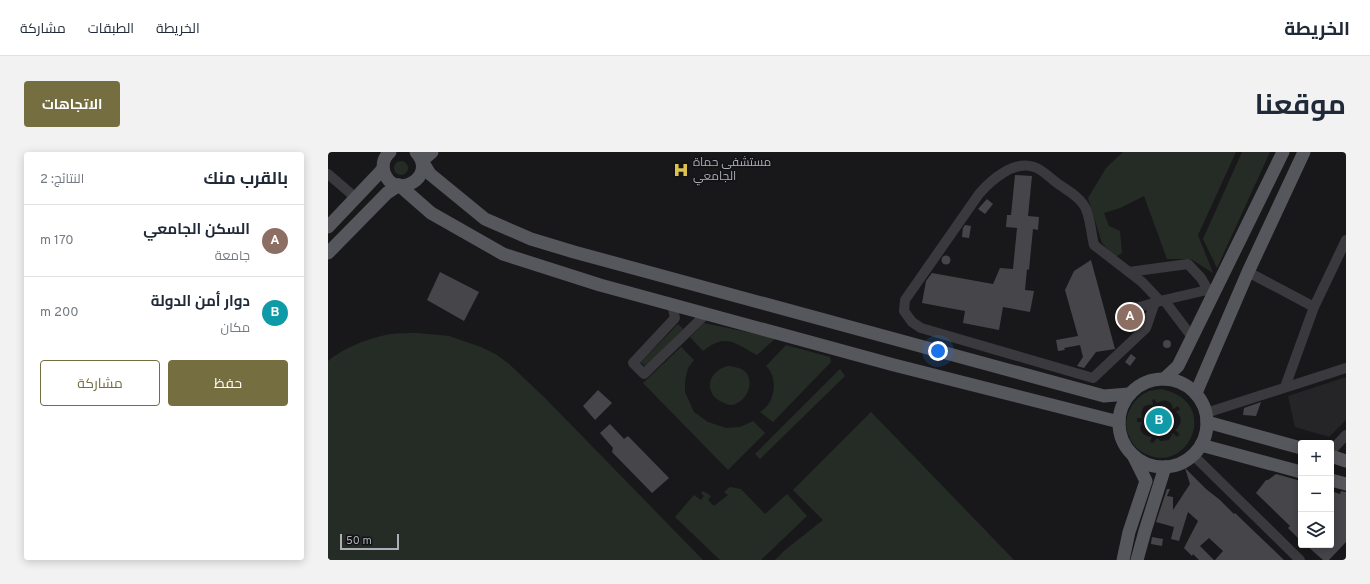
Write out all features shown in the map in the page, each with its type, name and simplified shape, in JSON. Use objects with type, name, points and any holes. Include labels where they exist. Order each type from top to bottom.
[{"type":"main road","points":[[419,157],[432,152]]},
{"type":"main road","points":[[1164,379],[1178,366],[1212,289],[1283,152]]},
{"type":"main road","points":[[1196,393],[1248,272],[1304,152]]},
{"type":"main road","points":[[384,158],[387,178],[394,184],[409,185],[417,179],[422,171],[419,157]]},
{"type":"main road","points":[[419,157],[430,174],[485,219],[531,238],[574,252],[1104,396],[1129,394]]},
{"type":"main road","points":[[329,224],[356,198],[384,158]]},
{"type":"main road","points":[[328,253],[387,193],[399,185]]},
{"type":"main road","points":[[399,185],[431,213],[503,254],[600,284],[706,314],[894,365],[1119,422]]},
{"type":"main road","points":[[1164,379],[1176,380],[1196,393],[1202,402],[1206,417],[1206,434],[1197,450],[1185,461],[1176,465],[1165,467],[1143,463],[1134,456],[1125,447],[1120,435],[1119,422],[1122,407],[1129,394],[1139,386],[1151,380],[1164,379]]},
{"type":"main road","points":[[1206,417],[1298,447]]},
{"type":"main road","points":[[1197,450],[1298,471]]},
{"type":"main road","points":[[1122,560],[1129,532],[1146,481],[1134,456]]},
{"type":"main road","points":[[1334,457],[1346,460]]},
{"type":"main road","points":[[1137,560],[1165,467]]},
{"type":"main road","points":[[1334,481],[1346,484]]},
{"type":"main road","points":[[1112,560],[1129,532]]},
{"type":"street","points":[[1160,301],[1146,328],[1093,378],[921,328],[912,322],[904,311],[905,300],[985,186],[1013,167],[1024,164],[1035,167],[1077,197],[1084,204],[1094,245],[1142,282],[1160,301],[1192,337]]},
{"type":"street","points":[[328,174],[356,198]]},
{"type":"street","points":[[1285,387],[1314,307],[1346,240]]},
{"type":"street","points":[[1129,272],[1188,264],[1212,289]]},
{"type":"street","points":[[1248,272],[1314,307]]},
{"type":"street","points":[[1125,311],[1212,289]]},
{"type":"street","points":[[672,304],[675,318],[633,363],[644,374],[706,314]]},
{"type":"street","points":[[1206,417],[1285,387],[1346,368]]},
{"type":"street","points":[[1334,448],[1346,435]]},
{"type":"street","points":[[1197,450],[1300,560]]},
{"type":"shaded area","points":[[1123,152],[1236,152],[1198,235],[1213,273],[1191,259],[1167,259],[1144,196],[1120,208],[1104,213],[1109,226],[1120,231],[1122,253],[1115,257],[1102,243],[1088,198],[1106,168]]},
{"type":"shaded area","points":[[1242,152],[1270,152],[1217,268],[1203,239]]},
{"type":"shaded area","points":[[398,161],[404,161],[408,165],[408,171],[404,175],[398,175],[394,171],[394,165]]},
{"type":"shaded area","points":[[704,323],[776,338],[757,355],[737,344],[725,341],[711,345],[703,351],[690,337]]},
{"type":"shaded area","points":[[678,324],[683,329],[646,367],[641,362]]},
{"type":"shaded area","points":[[416,333],[449,336],[481,347],[497,355],[509,364],[545,398],[703,560],[328,560],[328,361],[349,348],[375,338],[391,334]]},
{"type":"shaded area","points":[[786,345],[830,357],[831,362],[773,422],[760,412],[769,403],[774,390],[773,377],[766,366]]},
{"type":"shaded area","points":[[681,347],[694,360],[688,368],[685,381],[685,392],[694,412],[708,422],[726,428],[740,427],[753,421],[765,433],[728,470],[643,383]]},
{"type":"shaded area","points":[[730,366],[745,371],[750,382],[747,394],[738,403],[732,405],[720,401],[714,397],[710,386],[713,375],[717,371]]},
{"type":"shaded area","points":[[840,369],[845,376],[760,459],[755,454]]},
{"type":"shaded area","points":[[1346,377],[1346,420],[1329,437],[1295,427],[1288,396]]},
{"type":"shaded area","points":[[1161,389],[1179,396],[1190,407],[1194,420],[1193,433],[1186,445],[1176,454],[1163,458],[1148,455],[1137,448],[1129,436],[1126,423],[1127,416],[1133,404],[1143,394],[1149,391]],"holes":[[[1154,399],[1157,403],[1167,401],[1172,405],[1173,409],[1178,406],[1180,409],[1176,412],[1180,416],[1181,421],[1175,430],[1180,434],[1177,437],[1173,433],[1169,440],[1161,441],[1157,438],[1153,443],[1150,442],[1152,437],[1146,436],[1142,432],[1140,428],[1142,422],[1137,422],[1137,418],[1142,418],[1144,406],[1152,405],[1152,400]]]},
{"type":"shaded area","points":[[871,412],[1014,560],[775,560],[785,550],[823,520],[793,490]]},
{"type":"shaded area","points":[[730,487],[741,489],[765,514],[787,494],[807,516],[761,560],[720,560],[675,517],[694,495],[701,500],[704,496],[701,493],[703,491],[711,496],[708,500],[714,506],[728,495],[724,492]]},
{"type":"building","points":[[1015,175],[1032,176],[1028,216],[1039,217],[1038,230],[1033,229],[1029,270],[1027,269],[1025,290],[1034,291],[1030,312],[1003,307],[999,330],[963,323],[965,311],[922,303],[926,281],[932,273],[993,284],[1000,268],[1013,269],[1017,228],[1006,227],[1007,215],[1011,215]]},
{"type":"building","points":[[987,199],[993,204],[985,214],[978,209]]},
{"type":"building","points":[[965,225],[971,226],[969,238],[962,237],[963,228]]},
{"type":"building","points":[[946,255],[951,260],[946,265],[941,260]]},
{"type":"building","points":[[1091,260],[1115,349],[1096,352],[1084,368],[1077,366],[1083,357],[1080,345],[1064,348],[1065,350],[1058,351],[1056,340],[1078,336],[1065,290],[1074,271]]},
{"type":"building","points":[[440,272],[479,292],[464,321],[427,300]]},
{"type":"building","points":[[1165,340],[1169,340],[1171,344],[1169,348],[1165,348],[1163,346],[1163,342]]},
{"type":"building","points":[[1131,354],[1136,358],[1130,366],[1125,362]]},
{"type":"building","points":[[598,390],[612,403],[595,420],[583,406]]},
{"type":"building","points":[[1261,402],[1256,416],[1243,415],[1244,408]]},
{"type":"building","points":[[610,424],[624,439],[628,436],[669,478],[652,493],[612,452],[613,448],[600,433]]},
{"type":"building","points":[[1185,468],[1284,560],[1215,560],[1223,551],[1209,538],[1200,546],[1214,560],[1199,560],[1193,554],[1192,556],[1184,548],[1198,521],[1188,512],[1179,541],[1171,539],[1174,527],[1156,522],[1167,489],[1170,489],[1167,496],[1173,497],[1173,510],[1190,484]]},
{"type":"building","points":[[1276,474],[1298,480],[1298,538],[1288,528],[1290,526],[1256,493],[1266,480]]},
{"type":"building","points":[[1341,491],[1346,492],[1346,542],[1329,560],[1323,560],[1309,548],[1334,548],[1334,492],[1340,494]]},
{"type":"building","points":[[1152,537],[1163,539],[1162,546],[1151,544]]},
{"type":"place","name":"مستشفى حماة الجامعي","points":[[681,170]]},
{"type":"place","name":"السكن الجامعي","points":[[1130,317]]},
{"type":"place","name":"دوار أمن الدولة","points":[[1159,421]]}]
